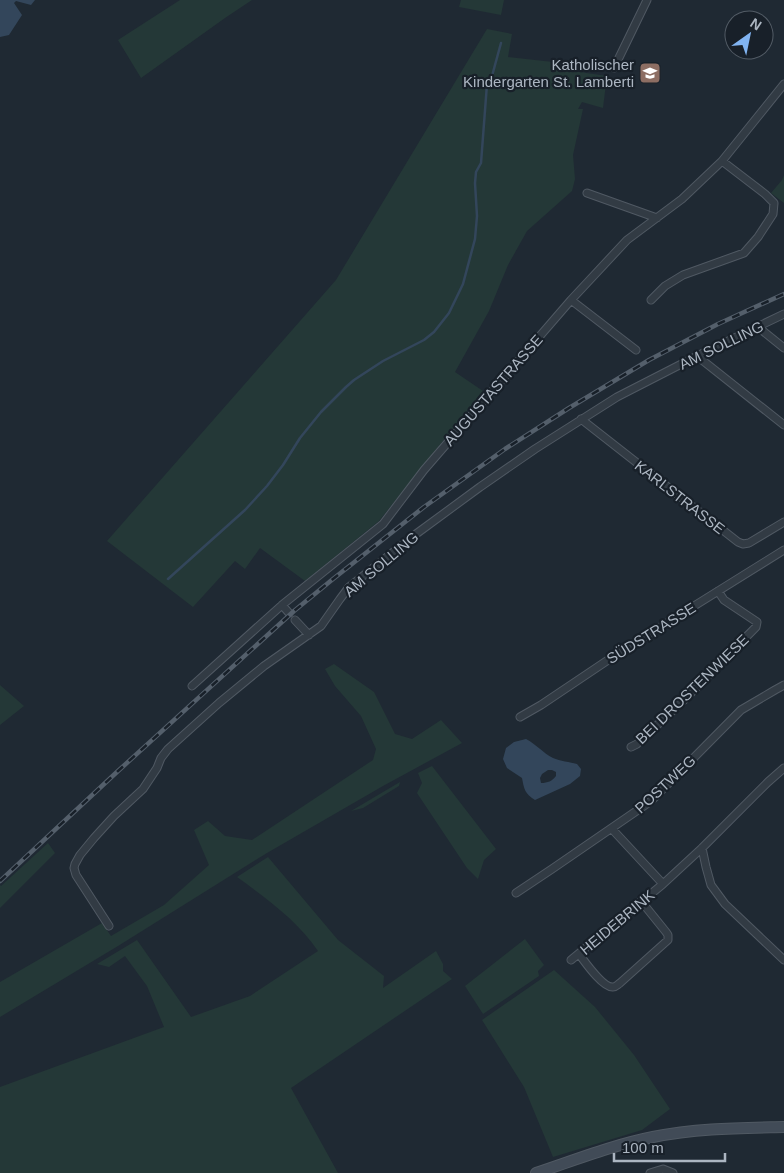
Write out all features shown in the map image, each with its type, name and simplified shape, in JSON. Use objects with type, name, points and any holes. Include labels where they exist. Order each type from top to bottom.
[{"type":"main road","points":[[536,1173],[621,1144],[654,1136],[726,1128],[784,1127]]},
{"type":"street","points":[[614,68],[647,0]]},
{"type":"street","name":"AUGUSTASTRASSE","points":[[192,686],[282,605],[384,524],[424,470],[571,300],[627,240],[682,199],[722,161],[784,84]]},
{"type":"street","points":[[651,300],[665,286],[683,275],[744,252],[758,237],[773,214],[774,203],[722,161]]},
{"type":"street","points":[[587,193],[656,218]]},
{"type":"street","points":[[571,300],[636,350]]},
{"type":"street","name":"AM SOLLING","points":[[109,926],[76,875],[75,864],[94,838],[143,789],[168,749],[264,666],[321,626],[350,587],[416,534],[488,481],[617,397],[696,356],[784,314]]},
{"type":"street","points":[[758,327],[784,348]]},
{"type":"street","points":[[696,356],[784,425]]},
{"type":"street","name":"KARLSTRASSE","points":[[581,419],[738,542],[743,544],[749,543],[784,522]]},
{"type":"street","name":"SÜDSTRASSE","points":[[520,717],[784,550]]},
{"type":"street","name":"BEI DROSTENWIESE","points":[[631,748],[684,700],[756,627],[757,622],[724,600],[718,591]]},
{"type":"street","points":[[282,605],[288,614]]},
{"type":"street","points":[[295,620],[309,635]]},
{"type":"street","name":"POSTWEG","points":[[516,893],[651,801],[741,710],[784,686]]},
{"type":"street","name":"HEIDEBRINK","points":[[571,960],[663,884],[784,768]]},
{"type":"street","name":"HEIDEBRINK","points":[[612,829],[663,884]]},
{"type":"street","points":[[702,848],[711,885],[725,904],[784,960]]},
{"type":"street","points":[[579,954],[605,984],[615,987],[620,983],[668,940],[666,932],[641,902]]},
{"type":"street","points":[[650,1173],[663,1170],[673,1173]]},
{"type":"green space","points":[[180,0],[252,0],[141,78],[118,40]]},
{"type":"green space","points":[[461,0],[504,0],[501,15],[459,7]]},
{"type":"green space","points":[[487,29],[512,34],[508,57],[553,62],[553,68],[607,76],[603,108],[582,102],[578,109],[583,109],[573,155],[575,179],[572,191],[527,231],[508,265],[489,311],[455,372],[483,391],[379,521],[305,581],[260,548],[245,569],[235,561],[193,607],[107,541],[336,280]]},
{"type":"green space","points":[[784,175],[784,203],[771,193]]},
{"type":"green space","points":[[334,664],[374,692],[395,734],[412,739],[441,720],[462,743],[267,853],[0,1017],[0,982],[102,923],[111,936],[164,905],[209,865],[194,830],[208,821],[225,836],[252,840],[373,760],[376,749],[361,716],[335,686],[325,669]]},
{"type":"green space","points":[[0,685],[24,706],[0,725]]},
{"type":"green space","points":[[432,766],[496,849],[484,860],[478,879],[467,868],[417,793],[422,783],[418,773]]},
{"type":"green space","points":[[400,782],[399,786],[363,808],[351,811]]},
{"type":"green space","points":[[48,843],[55,853],[0,908],[0,885]]},
{"type":"green space","points":[[268,857],[338,940],[384,976],[383,988],[436,951],[443,964],[443,971],[452,979],[291,1088],[338,1173],[0,1173],[0,1087],[164,1027],[147,986],[125,956],[109,967],[97,964],[137,940],[191,1017],[250,996],[318,951],[291,920],[237,877]]},
{"type":"green space","points":[[525,939],[544,965],[538,971],[539,976],[483,1014],[465,986]]},
{"type":"green space","points":[[554,970],[595,1007],[634,1055],[670,1109],[642,1130],[553,1157],[524,1087],[482,1020]]},
{"type":"water","points":[[0,0],[35,0],[31,5],[16,1],[14,3],[22,15],[9,35],[0,37]]},
{"type":"water","points":[[526,739],[553,758],[577,764],[581,769],[580,776],[570,784],[535,800],[526,791],[522,778],[507,768],[503,759],[506,748],[514,742]],"holes":[[[552,770],[556,772],[556,776],[546,783],[541,783],[540,778],[542,774]]]},
{"type":"waterway","points":[[168,579],[245,510],[267,486],[300,438],[321,412],[346,387],[383,361],[424,340],[434,332],[449,313],[463,284],[475,239],[477,216],[475,183],[476,172],[481,163],[487,84],[492,76],[501,43]]},
{"type":"railway","points":[[0,881],[294,611],[424,507],[505,449],[649,360],[718,324],[784,294]]},
{"type":"place","name":"Katholischer Kindergarten St. Lamberti","points":[[650,73]]}]
